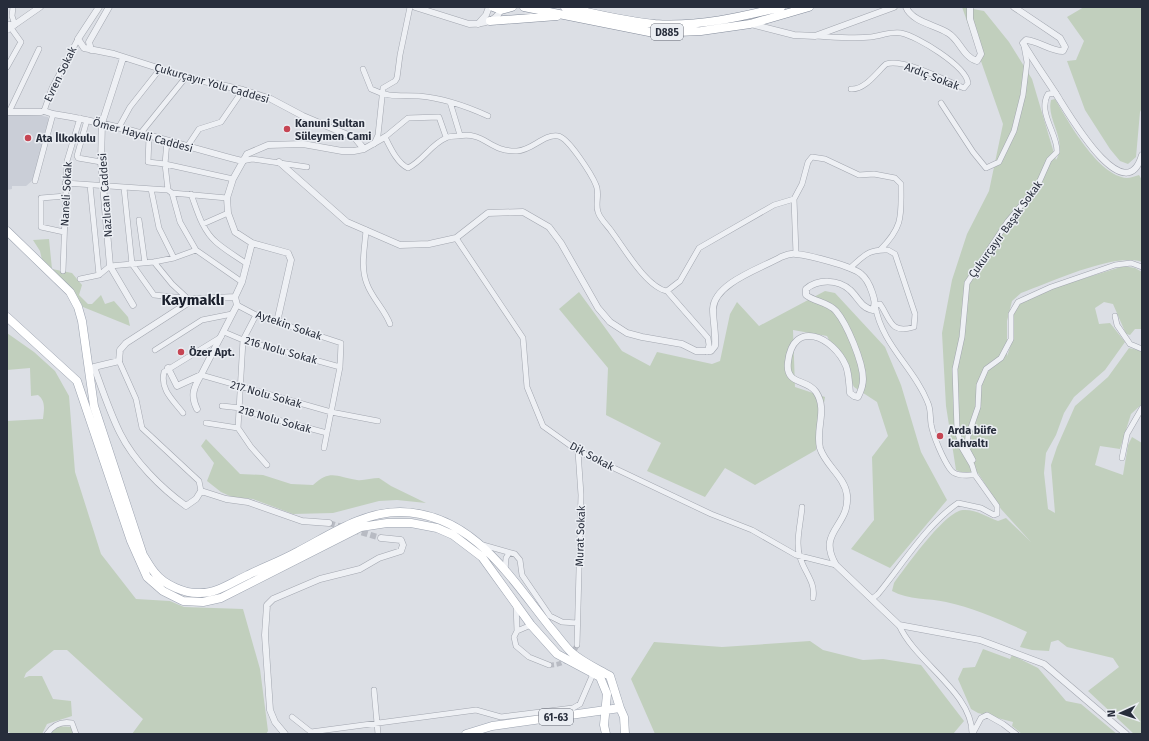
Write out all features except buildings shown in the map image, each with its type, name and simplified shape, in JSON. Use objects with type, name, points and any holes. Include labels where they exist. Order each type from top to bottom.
[{"type":"main road","points":[[497,8],[512,7]]},
{"type":"main road","name":"D885","points":[[524,7],[654,33],[701,31],[750,24],[809,7]]},
{"type":"main road","name":"D885","points":[[565,7],[629,21],[656,24],[697,22],[749,15],[781,7]]},
{"type":"main road","points":[[490,21],[565,16]]},
{"type":"main road","points":[[7,231],[70,292],[78,307],[82,321],[94,406],[143,555],[155,574],[173,586],[190,592],[209,593],[232,584],[297,553],[350,523],[378,515],[400,512],[440,518],[463,530],[481,544],[572,653],[610,676],[624,717],[625,734]]},
{"type":"main road","points":[[7,317],[77,381],[131,541],[147,577],[163,591],[183,602],[203,602],[221,598],[360,527],[387,523],[411,523],[436,528],[453,535],[466,543],[482,557],[532,625],[557,654],[600,677],[607,694],[604,710],[604,725],[606,734]]},
{"type":"main road","name":"61-63","points":[[466,734],[492,726],[620,708]]},
{"type":"street","points":[[7,67],[22,42],[10,27],[14,7]]},
{"type":"street","points":[[10,27],[40,7]]},
{"type":"street","points":[[78,38],[99,7]]},
{"type":"street","points":[[91,50],[89,42],[109,7]]},
{"type":"street","points":[[373,144],[378,135],[383,88],[395,81],[410,7]]},
{"type":"street","points":[[415,7],[469,24],[478,24],[494,19],[497,8]]},
{"type":"street","points":[[478,24],[486,15],[489,7]]},
{"type":"street","points":[[750,24],[794,35],[815,36],[894,7]]},
{"type":"street","points":[[906,7],[912,14],[941,31],[948,33],[970,59],[976,61],[980,54],[970,20],[970,7]]},
{"type":"street","points":[[1014,7],[1060,38],[1065,47],[1064,51],[1056,51],[1034,40],[1026,40],[1023,43]]},
{"type":"street","name":"Ardıç Sokak","points":[[815,36],[848,38],[900,32],[912,36],[954,63],[965,76],[968,83],[964,88],[927,72],[897,62],[890,62],[863,85],[856,89],[851,89]]},
{"type":"street","name":"Çukurçayır Yolu Caddesi","points":[[78,38],[84,48],[186,77],[243,90],[271,99],[303,116],[355,138],[364,149]]},
{"type":"street","name":"Evren Sokak","points":[[42,111],[52,88],[78,38]]},
{"type":"street","points":[[1023,43],[1076,127],[1098,156],[1117,170],[1127,173],[1134,171],[1139,165],[1142,156]]},
{"type":"street","points":[[942,103],[973,152],[986,168],[999,162],[1014,131],[1023,95],[1027,62],[1023,43]]},
{"type":"street","points":[[8,112],[39,49]]},
{"type":"street","name":"Nazlıcan Caddesi","points":[[123,58],[102,123],[101,162],[110,266],[133,304]]},
{"type":"street","points":[[119,127],[130,107],[160,69]]},
{"type":"street","points":[[363,69],[371,89],[383,95],[419,96],[450,102],[488,116]]},
{"type":"street","points":[[140,134],[186,77]]},
{"type":"street","points":[[186,147],[199,129],[221,122],[243,90]]},
{"type":"street","name":"Çukurçayır Başak Sokak","points":[[872,599],[878,594],[931,528],[958,503],[981,508],[994,515],[996,514],[997,506],[975,475],[972,465],[962,448],[957,430],[955,369],[962,337],[967,283],[1008,221],[1037,187],[1049,160],[1057,152],[1057,143],[1050,128],[1045,104],[1048,94],[1056,94]]},
{"type":"street","points":[[450,102],[460,135]]},
{"type":"street","name":"Ömer Hayali Caddesi","points":[[8,112],[42,111],[80,118],[119,127],[186,147],[242,161]]},
{"type":"street","points":[[35,181],[53,114]]},
{"type":"street","points":[[277,322],[291,260],[288,254],[252,243],[235,232],[228,213],[227,198],[233,179],[247,154],[268,145],[303,144],[342,151],[364,149],[385,137],[408,118],[439,117],[446,137]]},
{"type":"street","name":"Naneli Sokak","points":[[63,271],[67,161],[80,118]]},
{"type":"street","points":[[87,120],[77,156],[78,158],[101,162]]},
{"type":"street","points":[[385,137],[404,166],[408,168],[417,164],[446,137],[460,135],[478,136],[494,148],[504,151],[520,151],[535,146],[543,139],[550,136],[560,136],[566,139],[575,150],[597,186],[598,212],[642,273],[662,290],[667,291],[708,338],[710,345],[707,352]]},
{"type":"street","points":[[149,136],[148,162],[165,164],[233,179]]},
{"type":"street","points":[[167,141],[165,164],[170,191],[180,222],[196,250],[242,282]]},
{"type":"street","points":[[796,254],[794,199],[802,184],[808,162],[812,157],[825,159],[860,175],[874,174],[895,178],[901,184],[900,198],[902,205],[900,222],[893,237],[880,250]]},
{"type":"street","points":[[242,161],[252,159],[307,167]]},
{"type":"street","points":[[279,162],[347,222],[400,245],[429,244],[456,238],[488,213],[523,212],[549,227],[561,243],[598,308],[610,322],[632,334],[682,344],[696,351],[711,351],[716,346],[713,308],[722,290],[733,282],[781,257],[796,254],[850,268],[861,274],[869,284],[882,332],[914,378],[929,405],[931,425],[935,436],[950,470],[956,474],[975,475],[976,467],[967,449],[968,436],[978,407],[979,385],[986,369],[1001,358],[1011,339],[1011,314],[1018,302],[1051,287],[1116,265],[1131,262],[1142,267]]},
{"type":"street","points":[[65,183],[150,189],[227,198]]},
{"type":"street","points":[[90,185],[99,275]]},
{"type":"street","points":[[124,188],[132,264],[154,295],[194,299],[236,296]]},
{"type":"street","points":[[150,189],[159,228],[174,258]]},
{"type":"street","points":[[191,194],[203,224],[215,242],[247,264]]},
{"type":"street","points":[[64,232],[41,227],[41,198],[66,196]]},
{"type":"street","points":[[667,291],[680,281],[699,248],[774,205],[794,199]]},
{"type":"street","points":[[203,224],[228,213]]},
{"type":"street","points":[[139,220],[145,263]]},
{"type":"street","points":[[366,230],[363,270],[367,284],[385,312],[390,324]]},
{"type":"street","name":"Dik Sokak","points":[[456,238],[523,338],[527,387],[543,426],[578,451],[710,514],[752,530],[799,556],[836,565]]},
{"type":"street","points":[[197,409],[192,396],[194,387],[237,305],[236,296],[242,282],[252,243]]},
{"type":"street","points":[[80,279],[99,275],[110,266],[154,262],[174,258],[196,250]]},
{"type":"street","points":[[850,268],[864,255],[880,250],[888,250],[894,254],[915,314],[914,327],[906,330],[897,328],[890,323],[880,304],[875,305]]},
{"type":"street","points":[[154,262],[172,284],[186,297]]},
{"type":"street","points":[[875,305],[873,310],[868,309],[861,304],[850,290],[833,282],[821,282],[806,289],[806,295],[811,299],[826,304],[836,311],[859,357],[863,379],[862,389],[858,397],[854,396],[850,392],[849,377],[846,365],[840,355],[831,345],[811,336],[802,336],[794,341],[789,351],[787,364],[788,374],[793,379],[812,386],[819,396],[822,406],[820,448],[839,477],[847,494],[843,517],[828,541],[830,554],[836,565],[899,625],[905,638],[959,699],[970,717],[973,734]]},
{"type":"street","points":[[119,361],[94,367],[120,434],[146,468],[176,499],[186,506],[196,500],[201,491],[199,481],[142,428],[136,399],[119,361],[120,350],[126,343],[194,299]]},
{"type":"street","name":"Aytekin Sokak","points":[[237,305],[256,315],[341,343],[340,367]]},
{"type":"street","points":[[155,350],[202,320],[232,314]]},
{"type":"street","points":[[256,315],[243,340],[241,408],[238,428],[251,447],[267,465]]},
{"type":"street","points":[[1115,316],[1117,325],[1130,344],[1142,349]]},
{"type":"street","points":[[183,413],[165,391],[162,379],[164,372],[222,334]]},
{"type":"street","name":"216 Nolu Sokak","points":[[222,334],[340,367]]},
{"type":"street","points":[[324,448],[340,367]]},
{"type":"street","points":[[168,368],[177,386],[201,375]]},
{"type":"street","name":"217 Nolu Sokak","points":[[201,375],[241,388],[331,412],[378,421]]},
{"type":"street","name":"218 Nolu Sokak","points":[[222,406],[241,408],[244,411],[327,433]]},
{"type":"street","points":[[1122,458],[1127,434],[1142,408]]},
{"type":"street","points":[[206,423],[238,428]]},
{"type":"street","name":"Murat Sokak","points":[[577,644],[581,495],[578,451]]},
{"type":"street","points":[[201,491],[226,500],[248,502],[302,521],[329,523]]},
{"type":"street","points":[[802,507],[799,556],[812,583],[814,591],[813,598]]},
{"type":"street","points":[[285,734],[275,722],[270,710],[264,634],[267,605],[273,599],[313,582],[360,569],[379,558],[401,551],[403,545],[401,540],[381,538]]},
{"type":"street","points":[[481,544],[515,554],[520,560],[522,576],[550,616],[562,622],[578,623]]},
{"type":"street","points":[[504,570],[506,558],[509,553]]},
{"type":"street","points":[[516,603],[517,631],[514,637],[516,646],[529,657],[549,665]]},
{"type":"street","points":[[517,631],[532,625]]},
{"type":"street","points":[[899,625],[980,640],[1044,664],[1126,734]]},
{"type":"street","points":[[292,717],[311,732],[476,710],[501,716],[573,708],[580,704],[593,674]]},
{"type":"street","points":[[374,690],[378,734]]},
{"type":"street","points":[[973,734],[981,718],[987,715],[1003,724],[1016,734]]},
{"type":"street","points":[[47,734],[53,726],[64,721],[72,723],[76,734]]},
{"type":"shaded area","name":"Ata İlkokulu","points":[[7,114],[43,116],[48,117],[49,122],[33,180],[26,186],[12,186],[12,189],[7,190]]},
{"type":"green space","points":[[962,7],[984,11],[1009,42],[1032,79],[1056,160],[1060,145],[1050,108],[1051,100],[1055,99],[1085,146],[1105,168],[1116,175],[1127,178],[1139,175],[1142,180],[1142,262],[1130,260],[1116,261],[1099,265],[1064,276],[1021,293],[1012,301],[1007,321],[1007,356],[1014,336],[1013,314],[1019,303],[1053,288],[1124,266],[1135,268],[1142,272],[1142,329],[1135,329],[1130,335],[1126,334],[1113,304],[1104,302],[1095,308],[1099,324],[1110,323],[1125,342],[1105,370],[1074,397],[1064,413],[1056,435],[1046,453],[1044,473],[1048,509],[1055,513],[1051,465],[1057,447],[1075,406],[1108,377],[1129,348],[1142,351],[1142,404],[1131,414],[1120,449],[1100,446],[1095,465],[1123,475],[1128,445],[1132,437],[1142,443],[1142,734],[1134,734],[1088,691],[1119,667],[1113,658],[1067,647],[1058,640],[1051,642],[1049,651],[1032,650],[1020,647],[1027,632],[1007,623],[977,611],[956,605],[905,596],[892,591],[894,583],[936,529],[955,513],[963,510],[977,512],[998,521],[1006,518],[1031,542],[1001,509],[978,473],[961,472],[956,470],[946,406],[942,333],[952,280],[967,234],[989,191],[1003,124]]},
{"type":"green space","points":[[1084,7],[1142,7],[1142,108],[1140,112],[1136,157],[1128,164],[1120,161],[1110,149],[1085,110],[1067,61],[1076,60],[1084,41],[1067,17]]},
{"type":"green space","points":[[49,239],[52,269],[72,273],[82,285],[79,295],[88,304],[92,304],[101,295],[105,304],[114,301],[128,317],[130,326],[83,307],[71,288],[42,260],[40,251],[33,240]]},
{"type":"green space","points":[[825,291],[835,293],[885,347],[901,385],[921,452],[947,500],[890,568],[851,549],[874,520],[872,457],[888,436],[877,402],[854,387],[827,336],[793,330],[795,387],[825,397],[816,450],[755,485],[725,468],[705,497],[647,471],[661,443],[606,415],[608,368],[559,309],[579,292],[622,351],[650,366],[657,352],[712,364],[720,361],[730,314],[737,302],[759,326]]},
{"type":"green space","points":[[7,333],[34,352],[55,371],[69,396],[75,472],[101,554],[136,599],[170,601],[184,607],[243,609],[260,669],[268,731],[266,734],[132,734],[143,719],[67,650],[54,650],[26,673],[24,678],[29,676],[42,676],[53,699],[71,701],[72,716],[47,724],[42,734],[12,734],[7,731],[7,421],[43,419],[44,409],[41,397],[38,395],[31,396],[30,368],[7,370]]},
{"type":"green space","points":[[206,439],[240,474],[263,475],[291,484],[313,485],[325,477],[334,475],[359,480],[379,478],[391,486],[426,503],[397,500],[379,501],[333,513],[293,514],[253,499],[232,497],[221,492],[207,481],[214,463],[201,446]]},
{"type":"green space","points":[[810,641],[823,650],[863,660],[883,659],[921,665],[964,721],[953,734],[655,734],[631,679],[654,642],[722,647]]},
{"type":"green space","points":[[983,649],[1010,659],[1012,655],[1038,668],[1066,701],[1081,704],[1117,734],[1022,734],[1012,726],[1013,722],[978,713],[971,709],[958,679],[963,668],[975,667]]},
{"type":"green space","points":[[53,726],[74,727],[73,734],[49,734]]},
{"type":"tunnel","points":[[329,523],[345,528]]},
{"type":"tunnel","points":[[353,530],[381,538]]},
{"type":"tunnel","points":[[549,665],[559,664],[567,660],[577,645]]},
{"type":"place","name":"Kanuni Sultan Süleymen Cami","points":[[287,129]]},
{"type":"place","name":"Ata İlkokulu","points":[[28,138]]},
{"type":"place","name":"Özer Apt.","points":[[181,352]]},
{"type":"place","name":"Arda büfe kahvaltı","points":[[940,436]]},
{"type":"district","name":"Kaymaklı","points":[[193,300]]}]
